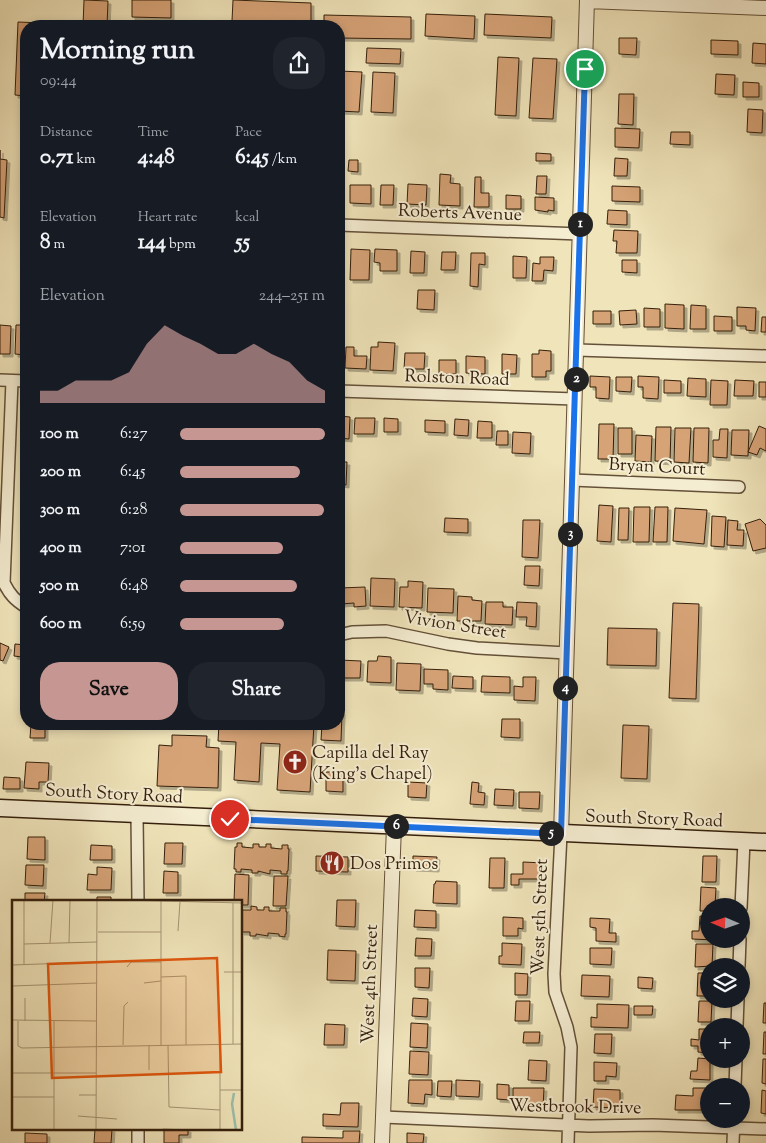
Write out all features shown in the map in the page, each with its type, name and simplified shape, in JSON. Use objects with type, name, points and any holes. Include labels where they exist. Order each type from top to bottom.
[{"type":"main road","name":"South Story Road","points":[[0,808],[766,842]]},
{"type":"street","points":[[587,0],[766,8]]},
{"type":"street","name":"West 5th Street","points":[[568,1143],[571,1046],[567,1027],[555,992],[554,974],[561,834],[587,0]]},
{"type":"street","name":"Roberts Avenue","points":[[345,225],[580,234]]},
{"type":"street","points":[[577,350],[766,356]]},
{"type":"street","points":[[0,380],[20,381]]},
{"type":"street","points":[[12,381],[4,583],[9,593],[20,603]]},
{"type":"street","name":"Rolston Road","points":[[345,391],[575,399]]},
{"type":"street","name":"Bryan Court","points":[[572,480],[740,487]]},
{"type":"street","name":"Vivion Street","points":[[345,634],[386,631],[463,647],[566,653]]},
{"type":"street","points":[[137,814],[138,900]]},
{"type":"street","name":"West 4th Street","points":[[382,1143],[394,826]]},
{"type":"street","points":[[741,898],[744,841]]},
{"type":"street","name":"Westbrook Drive","points":[[383,1117],[569,1125],[700,1124]]},
{"type":"street","name":"Westbrook Drive","points":[[750,1126],[766,1129]]},
{"type":"street","points":[[733,1143],[734,1128]]},
{"type":"street","points":[[138,1130],[138,1143]]},
{"type":"building","points":[[84,0],[108,1],[107,20],[83,20]]},
{"type":"building","points":[[132,0],[171,0],[171,18],[132,17]]},
{"type":"building","points":[[233,0],[311,3],[311,20],[232,20]]},
{"type":"building","points":[[426,14],[475,16],[474,39],[425,36]]},
{"type":"building","points":[[485,14],[552,17],[551,38],[484,35]]},
{"type":"building","points":[[324,15],[411,17],[411,39],[345,38],[345,20],[324,20]]},
{"type":"building","points":[[18,22],[20,22],[20,95],[15,95]]},
{"type":"building","points":[[619,38],[637,38],[636,55],[619,54]]},
{"type":"building","points":[[711,40],[738,41],[738,55],[711,54]]},
{"type":"building","points":[[753,43],[766,44],[766,64],[752,63]]},
{"type":"building","points":[[367,48],[401,49],[400,64],[366,63]]},
{"type":"building","points":[[498,57],[519,58],[516,116],[495,115]]},
{"type":"building","points":[[533,58],[557,59],[553,119],[529,118]]},
{"type":"building","points":[[345,71],[362,72],[359,112],[345,111]]},
{"type":"building","points":[[373,72],[395,73],[393,113],[371,112]]},
{"type":"building","points":[[716,74],[735,75],[734,95],[715,94]]},
{"type":"building","points":[[743,82],[759,83],[759,97],[743,97]]},
{"type":"building","points":[[619,94],[634,94],[633,125],[618,124]]},
{"type":"building","points":[[748,109],[763,110],[762,133],[747,132]]},
{"type":"building","points":[[615,128],[640,129],[639,148],[615,147]]},
{"type":"building","points":[[671,132],[690,132],[690,145],[670,144]]},
{"type":"building","points":[[536,153],[551,154],[551,161],[536,161]]},
{"type":"building","points":[[615,158],[628,159],[627,176],[614,176]]},
{"type":"building","points":[[0,159],[7,160],[4,218],[0,217]]},
{"type":"building","points":[[349,160],[358,160],[358,172],[348,171]]},
{"type":"building","points":[[440,174],[451,175],[450,183],[460,184],[460,206],[439,205]]},
{"type":"building","points":[[537,176],[547,176],[546,194],[536,194]]},
{"type":"building","points":[[475,177],[481,177],[481,193],[489,193],[489,207],[474,207]]},
{"type":"building","points":[[408,184],[427,185],[426,205],[407,204]]},
{"type":"building","points":[[350,185],[371,185],[371,204],[350,203]]},
{"type":"building","points":[[381,185],[394,185],[393,205],[380,205]]},
{"type":"building","points":[[612,186],[640,187],[640,202],[612,201]]},
{"type":"building","points":[[506,195],[521,196],[521,209],[506,209]]},
{"type":"building","points":[[535,197],[554,198],[554,211],[535,210]]},
{"type":"building","points":[[608,210],[627,211],[627,225],[607,224]]},
{"type":"building","points":[[614,230],[638,231],[637,253],[616,253],[617,241],[613,241]]},
{"type":"building","points":[[351,249],[370,250],[369,280],[350,280]]},
{"type":"building","points":[[375,249],[397,250],[397,271],[380,271],[380,263],[374,262]]},
{"type":"building","points":[[411,251],[425,252],[424,273],[410,273]]},
{"type":"building","points":[[442,252],[456,252],[455,270],[441,270]]},
{"type":"building","points":[[471,253],[485,253],[485,265],[479,264],[478,287],[470,286]]},
{"type":"building","points":[[513,256],[527,257],[526,278],[513,278]]},
{"type":"building","points":[[540,257],[554,257],[553,271],[544,270],[543,281],[532,281],[533,263],[540,264]]},
{"type":"building","points":[[622,260],[637,260],[637,273],[622,272]]},
{"type":"building","points":[[418,290],[435,290],[434,310],[417,309]]},
{"type":"building","points":[[665,304],[684,305],[684,329],[665,328]]},
{"type":"building","points":[[691,305],[706,306],[706,329],[690,329]]},
{"type":"building","points":[[737,307],[756,308],[755,331],[746,330],[746,326],[737,326]]},
{"type":"building","points":[[644,308],[660,309],[660,327],[644,327]]},
{"type":"building","points":[[636,310],[637,324],[620,325],[619,311]]},
{"type":"building","points":[[593,311],[611,311],[611,324],[593,324]]},
{"type":"building","points":[[714,316],[732,317],[732,331],[714,331]]},
{"type":"building","points":[[762,317],[766,317],[766,332],[761,332]]},
{"type":"building","points":[[0,325],[11,326],[10,354],[0,354]]},
{"type":"building","points":[[16,325],[20,325],[20,354],[15,354]]},
{"type":"building","points":[[378,342],[395,343],[393,371],[370,370],[371,347],[378,347]]},
{"type":"building","points":[[346,347],[354,347],[354,356],[367,356],[366,369],[345,368]]},
{"type":"building","points":[[539,350],[551,351],[551,371],[546,371],[546,377],[532,377],[532,354],[539,354]]},
{"type":"building","points":[[405,353],[425,353],[424,369],[404,369]]},
{"type":"building","points":[[502,354],[517,355],[516,374],[502,374]]},
{"type":"building","points":[[466,356],[485,357],[485,374],[466,373]]},
{"type":"building","points":[[439,360],[456,360],[456,374],[439,374]]},
{"type":"building","points":[[590,376],[610,377],[609,399],[596,398],[596,387],[590,387]]},
{"type":"building","points":[[638,376],[659,377],[658,399],[643,398],[643,387],[638,387]]},
{"type":"building","points":[[616,377],[632,377],[631,392],[616,391]]},
{"type":"building","points":[[688,378],[706,379],[706,397],[687,396]]},
{"type":"building","points":[[664,380],[681,381],[681,393],[664,393]]},
{"type":"building","points":[[711,380],[728,381],[727,405],[710,405]]},
{"type":"building","points":[[735,380],[754,381],[753,396],[734,396]]},
{"type":"building","points":[[759,382],[766,382],[766,397],[759,397]]},
{"type":"building","points":[[345,417],[350,417],[349,439],[345,439]]},
{"type":"building","points":[[355,418],[375,418],[374,434],[354,434]]},
{"type":"building","points":[[384,418],[398,419],[398,432],[384,432]]},
{"type":"building","points":[[455,419],[469,420],[468,436],[454,435]]},
{"type":"building","points":[[425,420],[445,421],[445,433],[425,432]]},
{"type":"building","points":[[478,421],[492,422],[492,438],[477,438]]},
{"type":"building","points":[[599,424],[614,424],[613,459],[598,459]]},
{"type":"building","points":[[759,426],[766,429],[766,451],[760,448],[757,455],[748,452]]},
{"type":"building","points":[[656,427],[671,427],[670,462],[655,461]]},
{"type":"building","points":[[618,428],[632,428],[632,454],[618,454]]},
{"type":"building","points":[[675,428],[691,428],[689,463],[674,462]]},
{"type":"building","points":[[694,428],[709,428],[708,463],[693,462]]},
{"type":"building","points":[[720,429],[728,429],[727,458],[713,457],[713,440],[719,440]]},
{"type":"building","points":[[732,430],[749,430],[748,456],[731,455]]},
{"type":"building","points":[[497,431],[508,431],[508,445],[496,445]]},
{"type":"building","points":[[513,432],[531,433],[530,454],[512,453]]},
{"type":"building","points":[[636,435],[652,436],[651,462],[635,461]]},
{"type":"building","points":[[345,462],[347,462],[346,485]]},
{"type":"building","points":[[599,505],[613,506],[611,542],[597,541]]},
{"type":"building","points":[[634,507],[650,507],[649,542],[633,542]]},
{"type":"building","points":[[655,507],[668,507],[667,542],[653,542]]},
{"type":"building","points":[[619,508],[629,508],[628,540],[618,540]]},
{"type":"building","points":[[675,508],[707,510],[704,544],[673,541]]},
{"type":"building","points":[[712,516],[726,517],[724,547],[711,546]]},
{"type":"building","points":[[445,518],[468,519],[468,533],[444,532]]},
{"type":"building","points":[[760,519],[766,525],[766,548],[753,551],[745,524]]},
{"type":"building","points":[[523,520],[540,520],[538,558],[522,557]]},
{"type":"building","points":[[728,520],[738,521],[737,530],[744,530],[743,546],[727,545]]},
{"type":"building","points":[[525,566],[540,566],[539,586],[524,585]]},
{"type":"building","points":[[371,578],[395,579],[394,607],[370,606]]},
{"type":"building","points":[[408,581],[423,582],[422,608],[399,607],[400,587],[408,587]]},
{"type":"building","points":[[365,587],[366,606],[354,607],[354,603],[345,604],[345,588]]},
{"type":"building","points":[[428,588],[454,589],[453,613],[427,612]]},
{"type":"building","points":[[458,596],[472,597],[472,600],[482,601],[481,621],[457,621]]},
{"type":"building","points":[[486,602],[503,602],[503,607],[513,607],[512,625],[485,624]]},
{"type":"building","points":[[517,602],[537,603],[536,627],[526,626],[527,617],[516,617]]},
{"type":"building","points":[[673,603],[699,604],[696,699],[669,698]]},
{"type":"building","points":[[608,628],[657,629],[656,666],[607,665]]},
{"type":"building","points":[[0,643],[9,647],[3,661],[0,660]]},
{"type":"building","points":[[15,644],[20,644],[20,657],[14,656]]},
{"type":"building","points":[[378,656],[391,657],[391,683],[367,682],[368,661],[377,661]]},
{"type":"building","points":[[345,660],[361,661],[360,678],[345,678]]},
{"type":"building","points":[[397,663],[421,664],[420,691],[396,690]]},
{"type":"building","points":[[424,669],[448,670],[448,690],[433,689],[433,684],[424,684]]},
{"type":"building","points":[[453,676],[473,677],[473,689],[452,688]]},
{"type":"building","points":[[482,676],[510,677],[510,693],[481,692]]},
{"type":"building","points":[[523,677],[536,677],[535,701],[514,700],[514,686],[523,687]]},
{"type":"building","points":[[502,719],[520,719],[520,738],[501,737]]},
{"type":"building","points":[[623,725],[649,726],[647,779],[621,778]]},
{"type":"building","points":[[31,730],[45,730],[45,738],[30,738]]},
{"type":"building","name":"Capilla del Ray (King's Chapel)","points":[[219,730],[314,730],[310,792],[277,790],[280,744],[261,743],[259,782],[234,780],[236,742],[218,741]]},
{"type":"building","points":[[322,730],[341,730],[341,741],[321,740]]},
{"type":"building","points":[[172,735],[207,736],[206,747],[219,748],[218,788],[157,786],[159,745],[172,746]]},
{"type":"building","points":[[26,762],[49,763],[48,782],[39,782],[39,789],[24,788]]},
{"type":"building","points":[[326,772],[343,772],[343,792],[326,791]]},
{"type":"building","points":[[4,777],[20,778],[20,789],[3,789]]},
{"type":"building","points":[[408,782],[427,783],[426,798],[408,797]]},
{"type":"building","points":[[472,782],[479,783],[478,792],[485,793],[484,805],[470,804]]},
{"type":"building","points":[[495,789],[514,790],[513,806],[494,805]]},
{"type":"building","points":[[519,792],[540,792],[539,809],[519,808]]},
{"type":"building","points":[[28,837],[45,837],[45,860],[27,859]]},
{"type":"building","points":[[165,843],[183,843],[182,864],[164,864]]},
{"type":"building","points":[[237,843],[242,843],[242,847],[253,848],[253,844],[259,844],[259,847],[266,847],[266,844],[271,844],[271,848],[282,849],[282,845],[288,845],[287,874],[281,874],[281,871],[270,870],[270,874],[258,871],[258,873],[252,873],[252,870],[241,869],[241,872],[236,872],[236,869],[234,869],[235,847],[237,847]]},
{"type":"building","points":[[91,845],[112,846],[112,860],[90,860]]},
{"type":"building","points":[[316,856],[348,857],[348,872],[316,871]]},
{"type":"building","points":[[413,856],[437,857],[436,869],[413,868]]},
{"type":"building","points":[[703,856],[717,856],[716,882],[702,882]]},
{"type":"building","points":[[490,858],[505,858],[504,888],[489,888]]},
{"type":"building","points":[[523,862],[544,863],[543,879],[519,879],[519,885],[511,885],[511,874],[523,874]]},
{"type":"building","points":[[26,865],[44,865],[43,886],[25,885]]},
{"type":"building","points":[[97,867],[112,868],[111,890],[87,890],[88,874],[97,875]]},
{"type":"building","points":[[164,871],[178,872],[178,893],[163,893]]},
{"type":"building","points":[[235,874],[249,875],[248,905],[242,905],[242,900],[234,900]]},
{"type":"building","points":[[274,876],[288,876],[286,906],[273,906]]},
{"type":"building","points":[[436,881],[457,882],[457,904],[433,903],[434,884]]},
{"type":"building","points":[[701,887],[716,888],[715,898],[701,898]]},
{"type":"building","points":[[25,893],[45,893],[44,900],[25,900]]},
{"type":"building","points":[[97,897],[111,897],[111,900],[97,900]]},
{"type":"building","points":[[337,900],[356,900],[355,927],[336,926]]},
{"type":"building","points":[[251,906],[257,907],[257,910],[264,910],[264,907],[269,907],[269,911],[280,911],[280,908],[286,908],[285,937],[279,936],[279,934],[268,933],[268,936],[256,934],[256,936],[250,936],[250,932],[242,932],[242,910],[251,910]]},
{"type":"building","points":[[415,910],[436,911],[436,928],[414,927]]},
{"type":"building","points":[[700,916],[700,939],[692,939],[692,931],[699,931]]},
{"type":"building","points":[[503,917],[523,918],[523,929],[518,928],[518,936],[503,936]]},
{"type":"building","points":[[590,918],[610,919],[609,933],[616,933],[616,942],[596,941],[596,928],[590,927]]},
{"type":"building","points":[[416,938],[432,939],[431,956],[415,956]]},
{"type":"building","points":[[502,943],[522,944],[521,965],[499,964],[499,956],[502,956]]},
{"type":"building","points":[[696,944],[700,944],[700,948],[713,948],[712,958],[700,958],[700,967],[695,967]]},
{"type":"building","points":[[590,948],[612,948],[611,965],[590,964]]},
{"type":"building","points":[[328,950],[356,951],[355,981],[327,980]]},
{"type":"building","points":[[415,968],[430,968],[429,988],[415,987]]},
{"type":"building","points":[[515,973],[528,974],[527,995],[515,995]]},
{"type":"building","points":[[698,973],[700,973],[700,996],[697,996]]},
{"type":"building","points":[[582,975],[610,976],[609,997],[581,996]]},
{"type":"building","points":[[638,977],[653,978],[652,989],[638,988]]},
{"type":"building","points":[[413,998],[428,999],[427,1017],[412,1016]]},
{"type":"building","points":[[516,1001],[530,1001],[529,1021],[515,1021]]},
{"type":"building","points":[[700,1001],[700,1008],[712,1008],[711,1018],[700,1018],[700,1022],[698,1022]]},
{"type":"building","points":[[764,1003],[766,1003],[766,1023],[763,1023]]},
{"type":"building","points":[[597,1004],[629,1005],[628,1028],[591,1027],[591,1017],[597,1018]]},
{"type":"building","points":[[634,1006],[653,1006],[652,1015],[634,1015]]},
{"type":"building","points":[[411,1023],[428,1024],[427,1048],[410,1047]]},
{"type":"building","points":[[325,1024],[345,1025],[344,1045],[324,1045]]},
{"type":"building","points":[[700,1029],[700,1052],[698,1052],[698,1046],[691,1046],[691,1039],[699,1040]]},
{"type":"building","points":[[524,1032],[540,1032],[539,1043],[523,1043]]},
{"type":"building","points":[[764,1032],[766,1032],[766,1054],[763,1054]]},
{"type":"building","points":[[595,1034],[612,1034],[611,1054],[594,1053]]},
{"type":"building","points":[[410,1051],[429,1052],[428,1075],[409,1074]]},
{"type":"building","points":[[698,1058],[700,1058],[700,1068],[710,1068],[710,1078],[690,1079],[691,1071],[697,1071]]},
{"type":"building","points":[[763,1059],[766,1059],[766,1084],[762,1083]]},
{"type":"building","points":[[529,1060],[547,1061],[546,1081],[528,1080]]},
{"type":"building","points":[[594,1062],[617,1063],[616,1077],[606,1076],[606,1081],[594,1081]]},
{"type":"building","points":[[409,1080],[432,1080],[432,1095],[425,1094],[424,1104],[408,1103]]},
{"type":"building","points":[[456,1080],[480,1081],[479,1097],[456,1096]]},
{"type":"building","points":[[438,1081],[452,1081],[451,1097],[437,1096]]},
{"type":"building","points":[[497,1084],[509,1085],[509,1100],[497,1099]]},
{"type":"building","points":[[513,1088],[544,1088],[543,1108],[513,1107]]},
{"type":"building","points":[[693,1088],[700,1088],[700,1110],[675,1110],[676,1095],[693,1096]]},
{"type":"building","points":[[594,1089],[620,1090],[620,1108],[593,1107]]},
{"type":"building","points":[[762,1090],[766,1091],[766,1114],[761,1113]]},
{"type":"building","points":[[341,1103],[359,1103],[358,1127],[323,1126],[323,1114],[340,1115]]},
{"type":"building","points":[[95,1130],[112,1130],[111,1143],[94,1143]]},
{"type":"building","points":[[164,1130],[188,1130],[188,1135],[179,1135],[179,1143],[164,1143]]},
{"type":"building","points":[[343,1131],[360,1131],[359,1143],[302,1143],[302,1137],[343,1138]]},
{"type":"building","points":[[25,1133],[47,1134],[47,1143],[25,1143]]},
{"type":"building","points":[[407,1133],[424,1134],[423,1143],[407,1143]]},
{"type":"place","name":"Capilla del Ray (King's Chapel)","points":[[295,762]]},
{"type":"place","name":"Dos Primos","points":[[332,863]]},
{"type":"route","points":[[230,819],[561,834],[585,69]]}]
